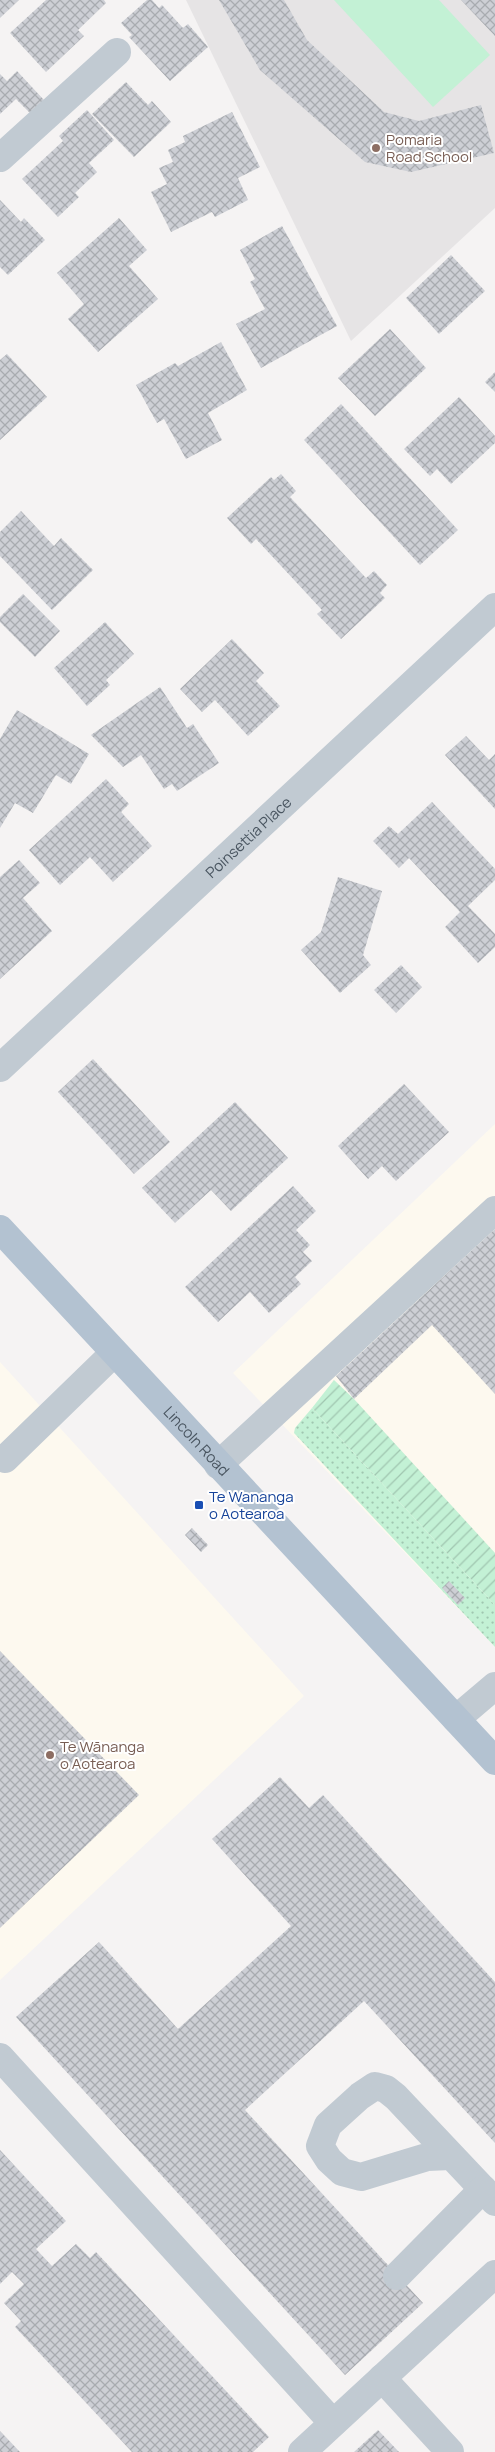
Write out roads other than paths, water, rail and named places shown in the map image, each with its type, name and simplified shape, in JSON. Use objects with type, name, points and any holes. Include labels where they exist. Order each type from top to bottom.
[{"type":"main road","name":"Lincoln Road","points":[[0,1229],[495,1761]]},
{"type":"street","points":[[0,158],[117,52]]},
{"type":"street","name":"Poinsettia Place","points":[[0,1068],[495,607]]},
{"type":"street","points":[[218,1465],[495,1210]]},
{"type":"street","points":[[5,1459],[114,1353]]},
{"type":"street","points":[[456,1719],[495,1686]]},
{"type":"street","points":[[0,2057],[333,2423]]},
{"type":"street","points":[[397,2276],[489,2196],[452,2156]]},
{"type":"street","points":[[302,2452],[495,2274]]},
{"type":"street","points":[[382,2378],[450,2452]]},
{"type":"place","name":"Pomaria Road School","points":[[376,148]]},
{"type":"place","name":"Te Wananga o Aotearoa","points":[[199,1505]]},
{"type":"place","name":"Te Wānanga o Aotearoa","points":[[50,1755]]}]
